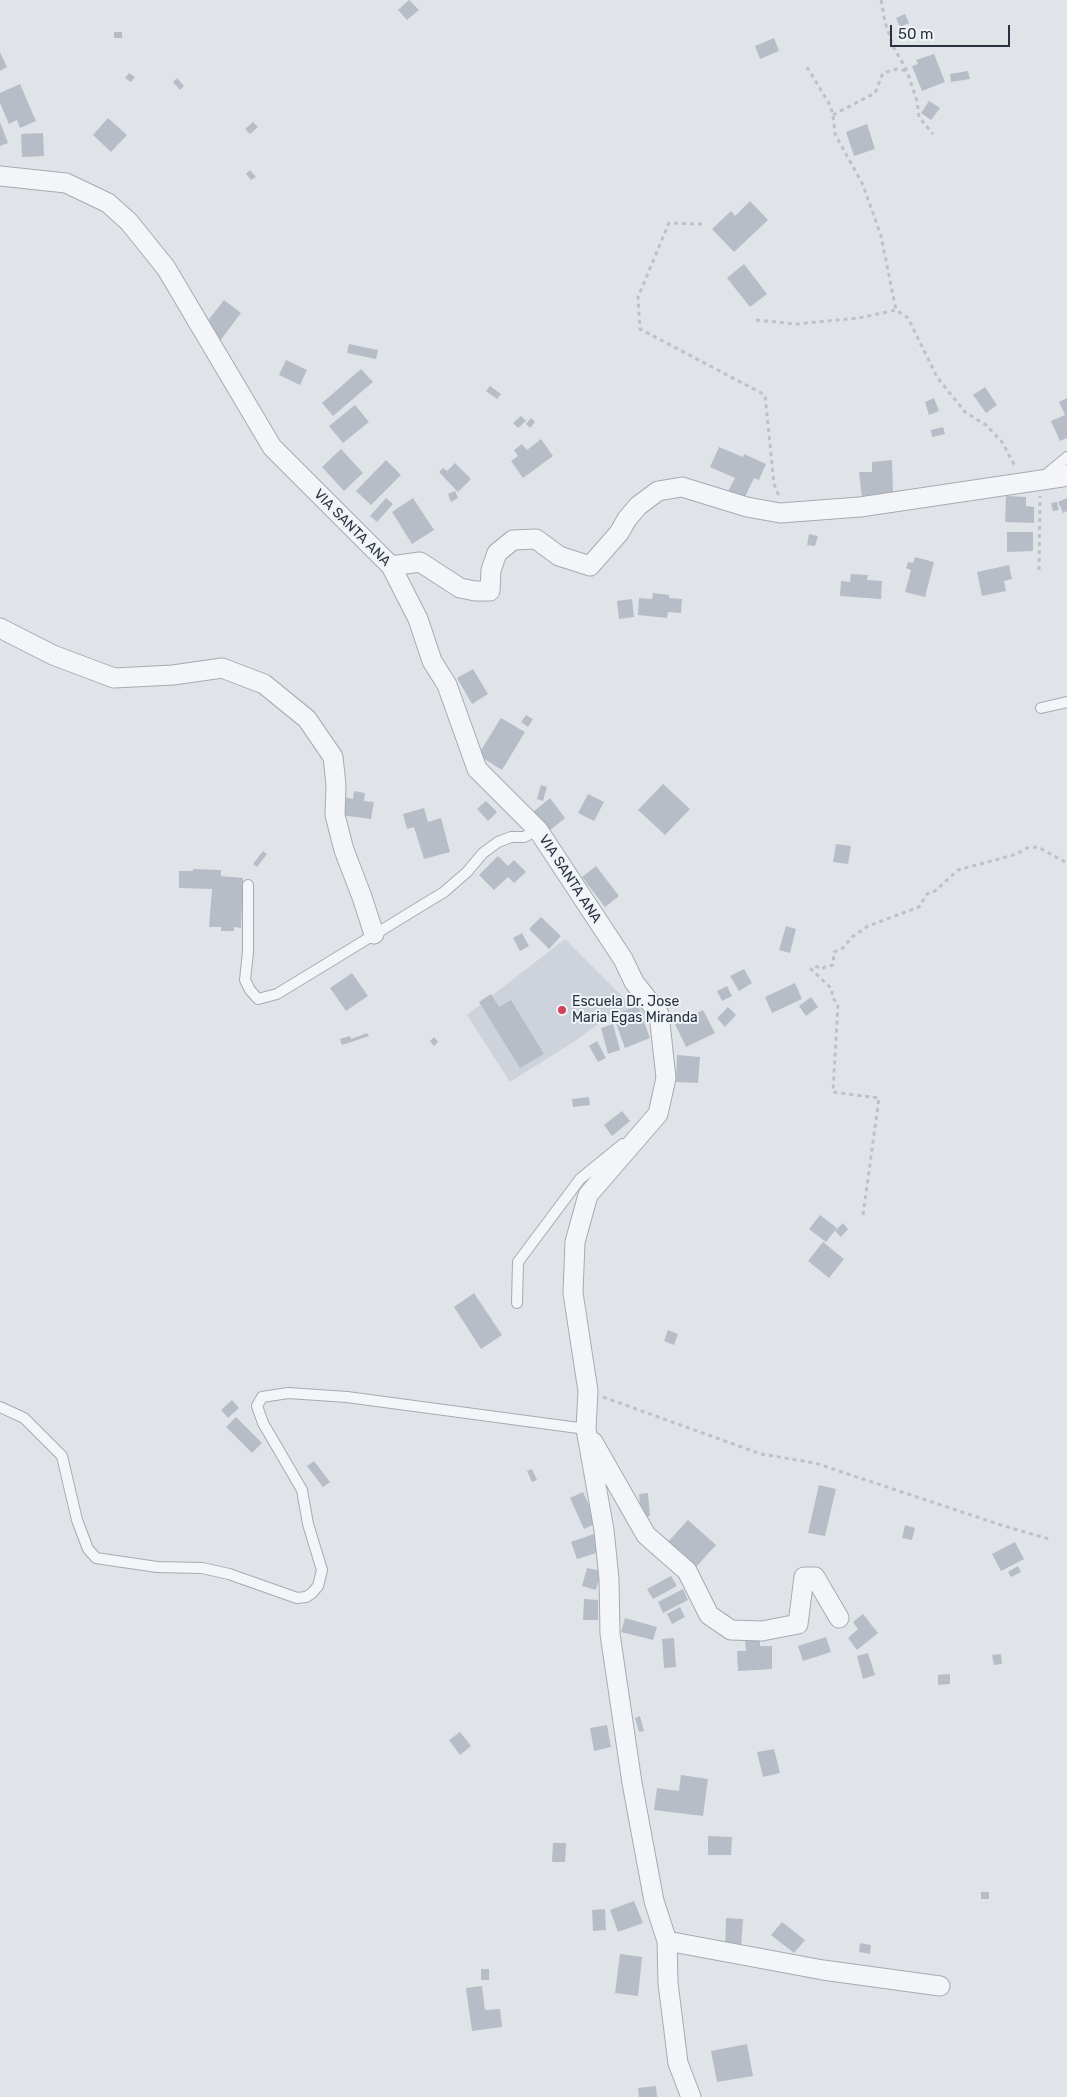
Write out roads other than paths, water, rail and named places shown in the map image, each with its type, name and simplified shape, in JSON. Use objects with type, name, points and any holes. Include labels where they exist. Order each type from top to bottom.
[{"type":"street","name":"VIA SANTA ANA","points":[[0,176],[66,183],[108,204],[130,222],[166,268],[272,447],[391,566],[418,619],[432,661],[446,685],[478,769],[538,830],[623,959],[634,982],[660,1014],[666,1078],[658,1114]]},
{"type":"street","points":[[391,566],[420,562],[460,588],[490,591],[491,570],[497,553],[512,540],[536,539],[559,556],[590,566],[619,533],[627,518],[638,506],[658,491],[682,487],[747,507],[787,512],[860,507],[1041,480],[1067,474]]},
{"type":"street","points":[[0,628],[52,655],[114,678],[173,675],[222,668],[264,684],[307,719],[334,756],[336,785],[334,815],[344,850],[374,934]]},
{"type":"street","points":[[658,1114],[588,1195],[575,1242],[573,1294],[588,1392],[586,1428],[604,1530],[609,1579],[610,1634],[632,1784],[654,1901],[667,1941],[668,1983],[678,2063],[691,2097]]},
{"type":"street","points":[[586,1428],[646,1535],[687,1571],[709,1615],[731,1630],[762,1631],[798,1624],[804,1577],[815,1577],[839,1618]]},
{"type":"street","points":[[667,1941],[823,1970],[940,1986]]},
{"type":"lane","points":[[1041,480],[1067,457]]},
{"type":"lane","points":[[1041,708],[1067,702]]},
{"type":"lane","points":[[248,885],[248,952],[245,980],[250,990],[258,998],[277,994],[326,966],[374,934],[444,892],[467,872],[483,853],[498,842],[511,837],[524,837],[538,830]]},
{"type":"lane","points":[[517,1303],[518,1262],[580,1179],[658,1114]]},
{"type":"lane","points":[[0,1407],[24,1418],[62,1456],[77,1520],[88,1549],[96,1558],[157,1567],[202,1568],[229,1574],[297,1598],[306,1597],[312,1593],[318,1586],[322,1570],[308,1524],[302,1490],[263,1423],[257,1406],[262,1397],[288,1393],[347,1396],[586,1428]]},
{"type":"place","name":"Escuela Dr. Jose Maria Egas Miranda","points":[[562,1010]]}]
